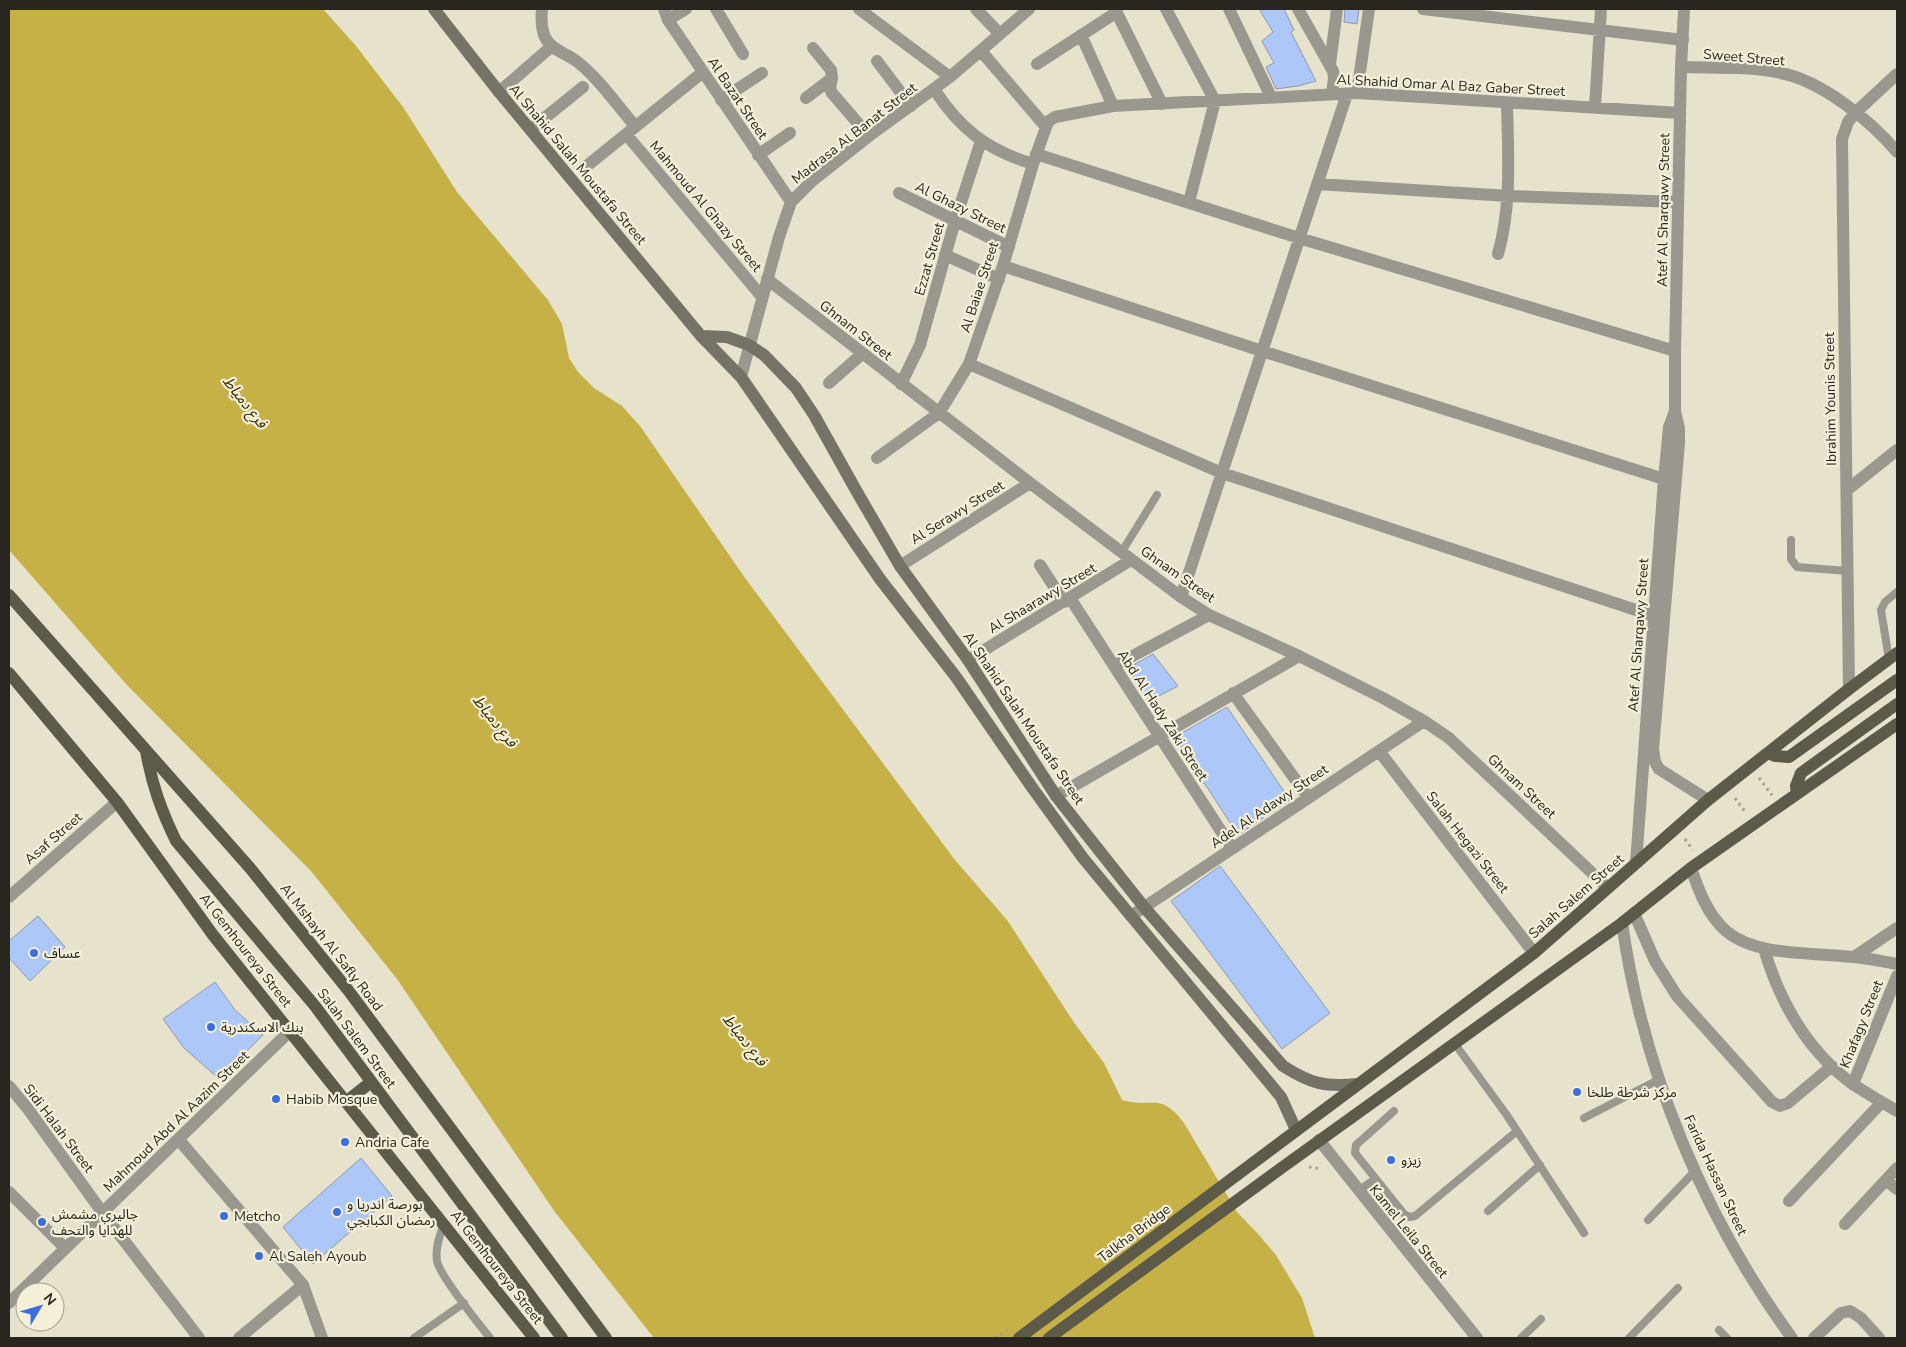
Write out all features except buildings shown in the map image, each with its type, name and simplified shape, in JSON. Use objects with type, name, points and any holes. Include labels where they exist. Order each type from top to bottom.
[{"type":"main road","name":"Al Shahid Salah Moustafa Street","points":[[439,11],[498,92],[701,336],[741,377],[880,579],[956,677],[1083,858],[1281,1097],[1296,1130]]},
{"type":"main road","name":"Al Shahid Salah Moustafa Street","points":[[701,336],[727,337],[749,345],[764,355],[796,388],[814,414],[856,492],[900,566],[968,660],[1056,796],[1144,907],[1283,1066],[1302,1078],[1320,1084],[1338,1086],[1357,1084]]},
{"type":"main road","name":"Al Mshayh Al Safly Road","points":[[9,595],[250,868],[348,990],[606,1338]]},
{"type":"main road","name":"Salah Salem Street","points":[[1267,1152],[1534,952],[1708,800],[1893,656]]},
{"type":"main road","name":"Al Gemhoureya Street","points":[[9,673],[117,802],[213,935],[534,1338]]},
{"type":"main road","points":[[1768,753],[1775,756],[1789,757],[1897,680]]},
{"type":"main road","points":[[1797,794],[1796,786],[1802,773],[1897,704]]},
{"type":"main road","points":[[1049,1338],[1319,1140],[1622,923],[1696,864],[1897,724]]},
{"type":"main road","name":"Salah Salem Street","points":[[146,751],[151,782],[162,812],[176,841],[315,1006],[562,1338]]},
{"type":"main road","points":[[347,1101],[371,1082]]},
{"type":"main road","name":"Talkha Bridge","points":[[1020,1338],[1267,1152]]},
{"type":"street","points":[[498,92],[552,46],[546,39],[541,22],[542,9]]},
{"type":"street","points":[[666,14],[686,9]]},
{"type":"street","points":[[716,9],[743,54]]},
{"type":"street","points":[[859,9],[950,77]]},
{"type":"street","points":[[976,9],[1000,34]]},
{"type":"street","name":"Madrasa Al Banat Street","points":[[741,377],[767,279],[791,202],[812,181],[982,51],[1028,9]]},
{"type":"street","points":[[1166,9],[1215,101],[1189,202]]},
{"type":"street","points":[[1229,9],[1271,97]]},
{"type":"street","points":[[1298,9],[1330,64],[1334,78],[1332,94]]},
{"type":"street","points":[[1330,64],[1337,9]]},
{"type":"street","points":[[1181,598],[1317,184],[1352,94],[1369,9]]},
{"type":"street","points":[[1423,9],[1466,11],[1683,40]]},
{"type":"street","points":[[1595,108],[1601,9]]},
{"type":"street","name":"Atef Al Sharqawy Street","points":[[1684,9],[1675,351],[1675,411],[1679,428],[1679,443],[1653,750],[1655,762],[1660,769],[1708,800]]},
{"type":"street","points":[[1037,64],[1116,10],[1162,104]]},
{"type":"street","name":"Al Bazat Street","points":[[666,14],[702,72],[791,202]]},
{"type":"street","points":[[1081,35],[1113,106]]},
{"type":"street","name":"Mahmoud Al Ghazy Street","points":[[552,46],[573,58],[587,70],[631,130],[762,297]]},
{"type":"street","points":[[812,48],[831,70],[830,89],[832,93],[869,136]]},
{"type":"street","points":[[982,51],[1046,127]]},
{"type":"street","points":[[877,62],[911,106]]},
{"type":"street","name":"Sweet Street","points":[[1681,67],[1782,73],[1804,81],[1856,112],[1876,129],[1897,152]]},
{"type":"street","points":[[588,164],[702,72]]},
{"type":"street","points":[[721,100],[762,73]]},
{"type":"street","name":"Ibrahim Younis Street","points":[[1849,689],[1842,139],[1848,122],[1856,112],[1897,74]]},
{"type":"street","points":[[806,98],[832,78]]},
{"type":"street","points":[[530,129],[583,87]]},
{"type":"street","points":[[934,89],[947,109],[963,126],[981,141],[1015,158],[1034,159],[1189,202],[1299,238],[1675,351]]},
{"type":"street","name":"Al Shahid Omar Al Baz Gaber Street","points":[[1046,127],[1049,121],[1055,117],[1113,106],[1332,94],[1680,113]]},
{"type":"street","points":[[1498,254],[1504,235],[1508,196],[1507,103]]},
{"type":"street","name":"Al Baiae Street","points":[[939,413],[969,364],[999,279],[1034,159],[1046,127]]},
{"type":"street","points":[[758,155],[790,133]]},
{"type":"street","name":"Ezzat Street","points":[[901,384],[920,345],[955,221],[981,141]]},
{"type":"street","points":[[1317,184],[1508,196],[1678,202]]},
{"type":"street","name":"Al Ghazy Street","points":[[899,193],[1009,247]]},
{"type":"street","points":[[945,255],[999,279]]},
{"type":"street","points":[[1003,266],[1664,479]]},
{"type":"street","name":"Ghnam Street","points":[[767,279],[1181,598],[1209,615],[1299,656],[1383,698],[1424,721],[1449,738],[1607,887]]},
{"type":"street","points":[[829,383],[862,354]]},
{"type":"street","points":[[969,364],[1222,473],[1654,616]]},
{"type":"street","name":"Atef Al Sharqawy Street","points":[[1636,862],[1664,479],[1669,427],[1675,411]]},
{"type":"street","points":[[877,458],[939,413]]},
{"type":"street","points":[[1847,490],[1897,450]]},
{"type":"street","name":"Al Serawy Street","points":[[900,566],[1030,483]]},
{"type":"street","name":"Al Shaarawy Street","points":[[968,660],[1067,600],[1126,557]]},
{"type":"street","name":"Abd Al Hady Zaki Street","points":[[1040,565],[1114,666],[1232,848]]},
{"type":"street","points":[[1114,666],[1209,615]]},
{"type":"street","points":[[1056,796],[1299,656]]},
{"type":"street","points":[[1233,693],[1308,798]]},
{"type":"street","name":"Adel Al Adawy Street","points":[[1131,916],[1424,721]]},
{"type":"street","name":"Salah Hegazi Street","points":[[1379,751],[1534,952]]},
{"type":"street","name":"Asaf Street","points":[[9,897],[117,802]]},
{"type":"street","points":[[1696,864],[1709,912],[1726,931],[1740,940],[1764,949],[1854,957],[1897,964]]},
{"type":"street","points":[[1634,914],[1655,961],[1678,996],[1772,1102],[1780,1106],[1788,1104],[1832,1066]]},
{"type":"street","name":"Farida Hassan Street","points":[[1622,923],[1627,957],[1638,1002],[1674,1120],[1695,1171],[1735,1250],[1787,1336]]},
{"type":"street","points":[[1854,957],[1897,928]]},
{"type":"street","points":[[1764,949],[1772,975],[1787,1008],[1813,1046],[1853,1084],[1897,1111]]},
{"type":"street","name":"Khafagy Street","points":[[1853,1084],[1897,976]]},
{"type":"street","name":"Mahmoud Abd Al Aazim Street","points":[[12,1297],[180,1140],[290,1031]]},
{"type":"street","name":"Sidi Halah Street","points":[[9,1086],[28,1109],[102,1212],[199,1338]]},
{"type":"street","points":[[1789,1201],[1882,1102]]},
{"type":"street","points":[[180,1140],[302,1285],[322,1338]]},
{"type":"street","name":"Kamel Leila Street","points":[[1319,1140],[1477,1338]]},
{"type":"street","points":[[1845,1224],[1897,1168]]},
{"type":"street","points":[[1886,1180],[1897,1189]]},
{"type":"street","points":[[9,1192],[65,1248]]},
{"type":"street","points":[[239,1338],[302,1285]]},
{"type":"street","points":[[1814,1338],[1841,1313],[1850,1311],[1862,1318],[1879,1338]]},
{"type":"lane","points":[[1126,557],[1156,495]]},
{"type":"lane","points":[[1791,540],[1791,559],[1797,568],[1848,572]]},
{"type":"lane","points":[[1893,656],[1881,610],[1885,602],[1897,592]]},
{"type":"lane","points":[[1455,1044],[1517,1131],[1584,1233]]},
{"type":"lane","points":[[1584,1118],[1660,1079]]},
{"type":"lane","points":[[1394,1111],[1359,1142],[1355,1149],[1357,1156],[1406,1216],[1412,1217],[1517,1131]]},
{"type":"lane","points":[[1488,1211],[1540,1165]]},
{"type":"lane","points":[[1648,1220],[1695,1171]]},
{"type":"lane","points":[[1358,1191],[1375,1179]]},
{"type":"lane","points":[[444,1223],[436,1247],[437,1264],[490,1338]]},
{"type":"lane","points":[[1628,1338],[1678,1288]]},
{"type":"lane","points":[[414,1338],[464,1303]]},
{"type":"lane","points":[[1521,1338],[1541,1319]]},
{"type":"lane","points":[[1719,1330],[1727,1338]]},
{"type":"path","points":[[1750,766],[1780,806]]},
{"type":"path","points":[[1726,786],[1754,824]]},
{"type":"path","points":[[1676,828],[1696,864]]},
{"type":"path","points":[[1306,1168],[1312,1166],[1329,1173]]},
{"type":"water","name":"فرع دمياط","points":[[9,9],[323,9],[356,46],[403,107],[457,192],[548,300],[562,324],[569,358],[578,372],[594,388],[622,406],[640,426],[745,578],[955,860],[1007,920],[1075,1024],[1104,1063],[1122,1100],[1162,1104],[1176,1113],[1184,1123],[1237,1212],[1276,1255],[1302,1298],[1315,1338],[654,1338],[555,1212],[397,979],[311,871],[126,684],[9,550]]},
{"type":"place","name":"عساف","points":[[34,953]]},
{"type":"place","name":"بنك الاسكندرية","points":[[211,1027]]},
{"type":"place","name":"مركز شرطة طلخا","points":[[1577,1092]]},
{"type":"place","name":"Habib Mosque","points":[[276,1099]]},
{"type":"place","name":"Andria Cafe","points":[[345,1142]]},
{"type":"place","name":"زيزو","points":[[1391,1160]]},
{"type":"place","name":"بورصة اندريا و رمضان الكبابجي","points":[[337,1212]]},
{"type":"place","name":"Metcho","points":[[224,1216]]},
{"type":"place","name":"جاليري مشمش للهدايا والتحف","points":[[42,1222]]},
{"type":"place","name":"Al Saleh Ayoub","points":[[259,1256]]}]
